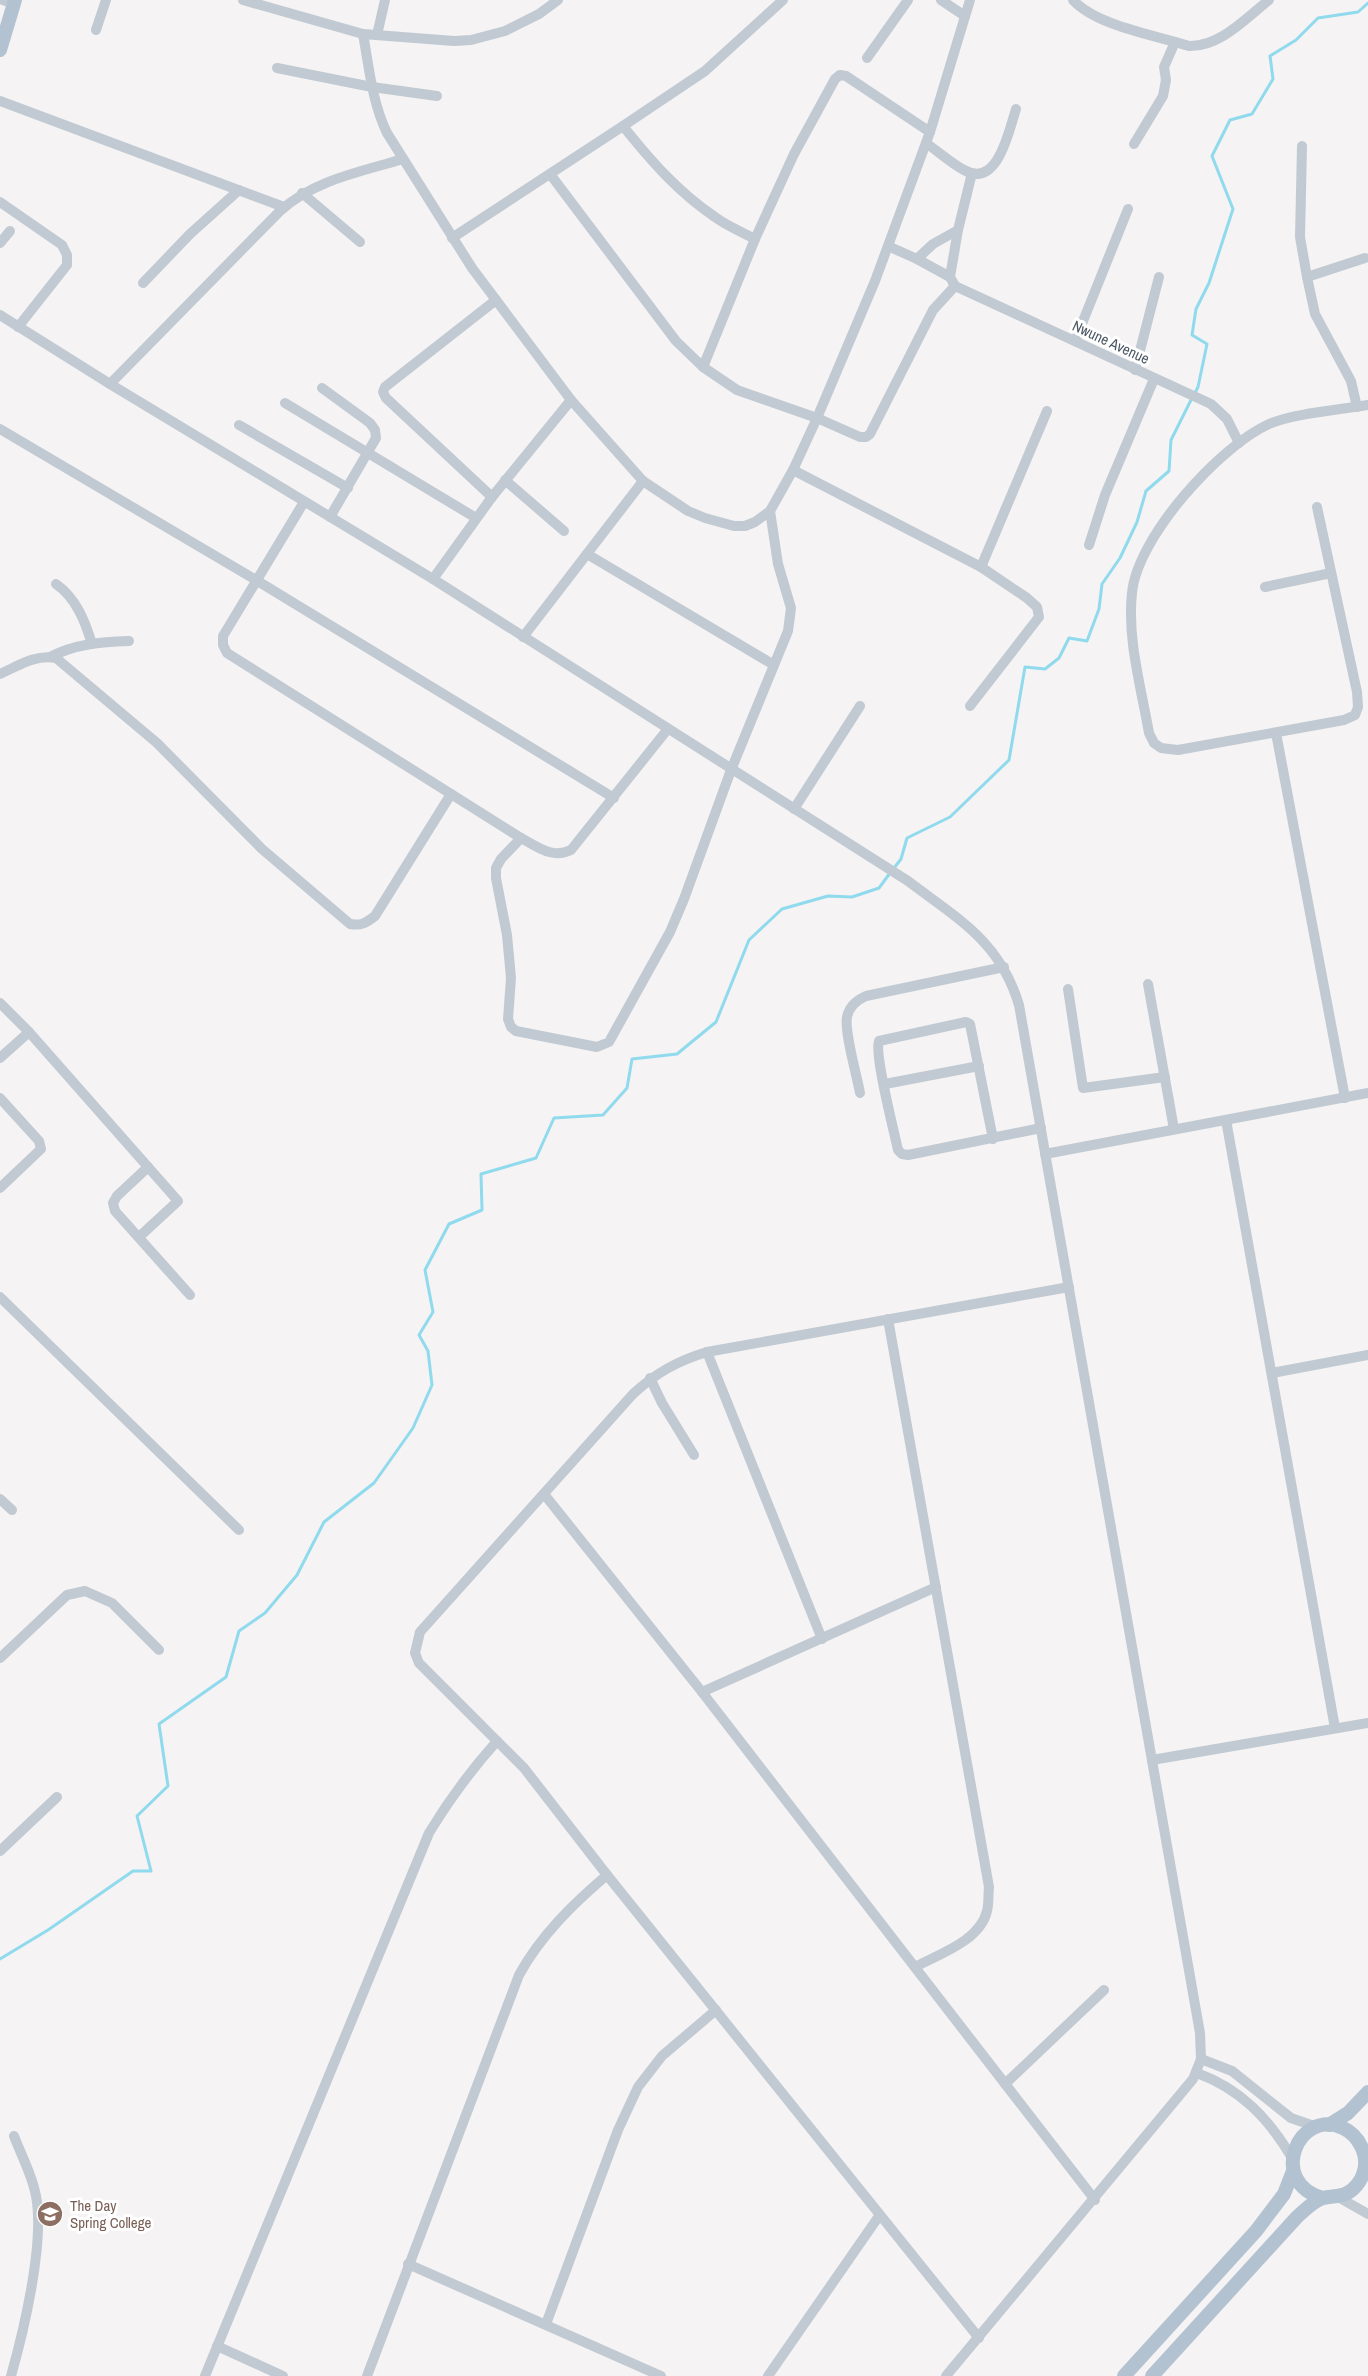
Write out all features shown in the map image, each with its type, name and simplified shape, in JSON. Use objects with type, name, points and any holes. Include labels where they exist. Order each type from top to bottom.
[{"type":"main road","points":[[0,50],[11,1]]},
{"type":"main road","points":[[1124,2376],[1256,2231],[1284,2194],[1300,2139],[1348,2113],[1368,2092]]},
{"type":"main road","points":[[1293,2164],[1301,2186],[1315,2196],[1338,2197],[1364,2185],[1365,2164],[1363,2149],[1358,2139],[1350,2132],[1323,2126]]},
{"type":"main road","points":[[1363,2149],[1368,2135]]},
{"type":"main road","points":[[1152,2376],[1297,2217],[1323,2198]]},
{"type":"street","points":[[96,30],[106,0]]},
{"type":"street","points":[[243,0],[262,3],[363,34],[445,40],[471,40],[523,24],[558,0]]},
{"type":"street","points":[[377,35],[385,0]]},
{"type":"street","points":[[550,0],[558,0]]},
{"type":"street","points":[[452,238],[705,71],[783,0]]},
{"type":"street","points":[[867,58],[908,0]]},
{"type":"street","points":[[940,0],[965,16]]},
{"type":"street","points":[[363,34],[372,87],[381,120],[403,159],[452,238],[571,400],[643,481],[688,511],[719,523],[746,526],[770,511],[793,471],[817,418],[888,246],[928,137],[970,0]]},
{"type":"street","points":[[1073,0],[1081,9],[1097,18],[1189,46],[1199,46],[1225,35],[1269,0]]},
{"type":"street","points":[[1134,144],[1163,96],[1166,80],[1164,67],[1175,42]]},
{"type":"street","points":[[277,68],[372,87],[437,96]]},
{"type":"street","points":[[703,367],[755,239],[794,154],[835,79],[840,75],[846,76],[928,137],[965,171],[972,173],[991,168],[998,161],[1016,109]]},
{"type":"street","points":[[0,101],[284,207]]},
{"type":"street","points":[[623,126],[659,171],[689,199],[716,219],[755,239]]},
{"type":"street","points":[[1302,146],[1300,237],[1315,314],[1363,406],[1270,423],[1232,448],[1172,508],[1151,542],[1132,591],[1133,644],[1149,733],[1154,743],[1161,748],[1168,750],[1197,747],[1344,720],[1355,715],[1358,707],[1357,692],[1317,507]]},
{"type":"street","points":[[110,384],[284,207],[302,194],[324,183],[403,159]]},
{"type":"street","points":[[550,174],[676,341],[703,367],[738,390],[817,418],[860,437],[866,437],[870,434],[933,310],[952,282],[958,230],[972,173]]},
{"type":"street","points":[[143,283],[190,234],[239,190]]},
{"type":"street","points":[[302,194],[360,242]]},
{"type":"street","points":[[0,202],[62,245],[67,255],[67,265],[18,327]]},
{"type":"street","points":[[1075,341],[1128,209]]},
{"type":"street","points":[[917,259],[933,244],[958,230]]},
{"type":"street","points":[[0,243],[10,231]]},
{"type":"street","name":"Nwune Avenue","points":[[888,246],[917,259],[952,282],[1211,404],[1227,419],[1239,443]]},
{"type":"street","points":[[1307,277],[1365,258]]},
{"type":"street","points":[[1135,370],[1159,277]]},
{"type":"street","points":[[492,497],[386,398],[383,392],[385,387],[496,300]]},
{"type":"street","points":[[0,315],[433,579],[667,730],[908,881],[978,934],[1004,967],[1019,1005],[1200,2033],[1201,2058],[1197,2073],[1095,2200],[946,2376]]},
{"type":"street","points":[[1089,545],[1105,495],[1154,379]]},
{"type":"street","points":[[322,388],[370,423],[375,430],[376,438],[330,517]]},
{"type":"street","points":[[433,579],[492,497],[571,400]]},
{"type":"street","points":[[285,403],[476,518]]},
{"type":"street","points":[[981,567],[1047,411]]},
{"type":"street","points":[[239,425],[348,488]]},
{"type":"street","points":[[0,429],[256,580],[614,798]]},
{"type":"street","points":[[793,471],[981,567],[1037,607],[1039,617],[970,706]]},
{"type":"street","points":[[506,480],[564,531]]},
{"type":"street","points":[[523,637],[643,481]]},
{"type":"street","points":[[304,502],[223,636],[223,645],[227,653],[520,838],[552,854],[562,854],[571,849],[667,730]]},
{"type":"street","points":[[520,838],[496,867],[509,956],[511,978],[508,1019],[511,1027],[516,1031],[597,1047],[603,1046],[609,1042],[649,965],[670,932],[731,770],[788,631],[791,608],[778,564],[770,511]]},
{"type":"street","points":[[587,554],[774,665]]},
{"type":"street","points":[[1265,587],[1331,573]]},
{"type":"street","points":[[56,584],[67,591],[78,609],[92,644]]},
{"type":"street","points":[[50,657],[68,648],[129,641]]},
{"type":"street","points":[[0,674],[36,657],[56,658],[157,743],[262,849],[350,924],[359,926],[375,916],[451,794]]},
{"type":"street","points":[[794,809],[860,706]]},
{"type":"street","points":[[1276,733],[1345,1098]]},
{"type":"street","points":[[860,1093],[847,1024],[849,1011],[858,1000],[866,996],[1004,967]]},
{"type":"street","points":[[1148,984],[1174,1129]]},
{"type":"street","points":[[1068,988],[1083,1088],[1165,1077]]},
{"type":"street","points":[[0,1003],[29,1032],[178,1201],[138,1237]]},
{"type":"street","points":[[993,1139],[972,1027],[966,1022],[879,1041],[877,1048],[898,1150],[902,1154],[993,1139],[1041,1128]]},
{"type":"street","points":[[0,1058],[29,1032]]},
{"type":"street","points":[[885,1084],[979,1066]]},
{"type":"street","points":[[1045,1154],[1368,1094]]},
{"type":"street","points":[[0,1098],[39,1141],[41,1149],[0,1188]]},
{"type":"street","points":[[1226,1120],[1335,1728]]},
{"type":"street","points":[[148,1167],[117,1196],[113,1203],[116,1211],[190,1295]]},
{"type":"street","points":[[979,2338],[879,2216],[524,1768],[419,1663],[415,1653],[420,1632],[633,1394],[650,1378],[674,1363],[707,1352],[1069,1287]]},
{"type":"street","points":[[0,1297],[239,1530]]},
{"type":"street","points":[[888,1319],[988,1887],[987,1912],[978,1929],[968,1939],[915,1968]]},
{"type":"street","points":[[707,1352],[822,1639]]},
{"type":"street","points":[[1272,1373],[1368,1355]]},
{"type":"street","points":[[650,1378],[662,1403],[694,1455]]},
{"type":"street","points":[[544,1494],[702,1692],[1095,2200]]},
{"type":"street","points":[[0,1499],[12,1510]]},
{"type":"street","points":[[702,1692],[936,1587]]},
{"type":"street","points":[[0,1658],[67,1595],[85,1591],[112,1603],[159,1650]]},
{"type":"street","points":[[1152,1760],[1368,1723]]},
{"type":"street","points":[[205,2376],[429,1833],[448,1802],[497,1741]]},
{"type":"street","points":[[3,1843],[57,1797]]},
{"type":"street","points":[[367,2376],[519,1975],[542,1939],[563,1915],[607,1875]]},
{"type":"street","points":[[1005,2084],[1104,1990]]},
{"type":"street","points":[[546,2324],[618,2130],[638,2087],[663,2056],[716,2010]]},
{"type":"street","points":[[1201,2058],[1232,2071],[1291,2118],[1323,2126]]},
{"type":"street","points":[[1197,2073],[1232,2088],[1252,2105],[1272,2126],[1293,2164]]},
{"type":"street","points":[[11,2376],[33,2277],[37,2231],[37,2202],[14,2136]]},
{"type":"street","points":[[1338,2197],[1368,2214]]},
{"type":"street","points":[[768,2376],[879,2216]]},
{"type":"street","points":[[408,2264],[661,2376]]},
{"type":"street","points":[[217,2346],[283,2376]]},
{"type":"waterway","points":[[1195,393],[1207,344],[1192,335],[1196,309],[1209,283],[1233,209],[1212,156],[1230,120],[1252,114],[1273,79],[1270,56],[1296,40],[1318,18],[1358,12],[1368,3]]},
{"type":"waterway","points":[[894,868],[901,859],[907,838],[950,817],[1009,760],[1025,667],[1045,669],[1059,658],[1069,638],[1087,641],[1099,609],[1102,584],[1120,558],[1137,522],[1146,491],[1169,471],[1171,440],[1192,398]]},
{"type":"waterway","points":[[0,1959],[48,1930],[133,1871],[151,1871],[137,1816],[168,1786],[159,1724],[226,1677],[239,1631],[265,1613],[297,1575],[324,1522],[374,1483],[413,1428],[432,1385],[428,1351],[419,1335],[433,1312],[425,1270],[449,1224],[482,1210],[481,1174],[536,1158],[554,1118],[603,1115],[627,1088],[632,1059],[677,1054],[716,1022],[749,940],[782,909],[828,896],[852,897],[879,888],[890,873]]},
{"type":"place","name":"The Day Spring College","points":[[50,2214]]}]
